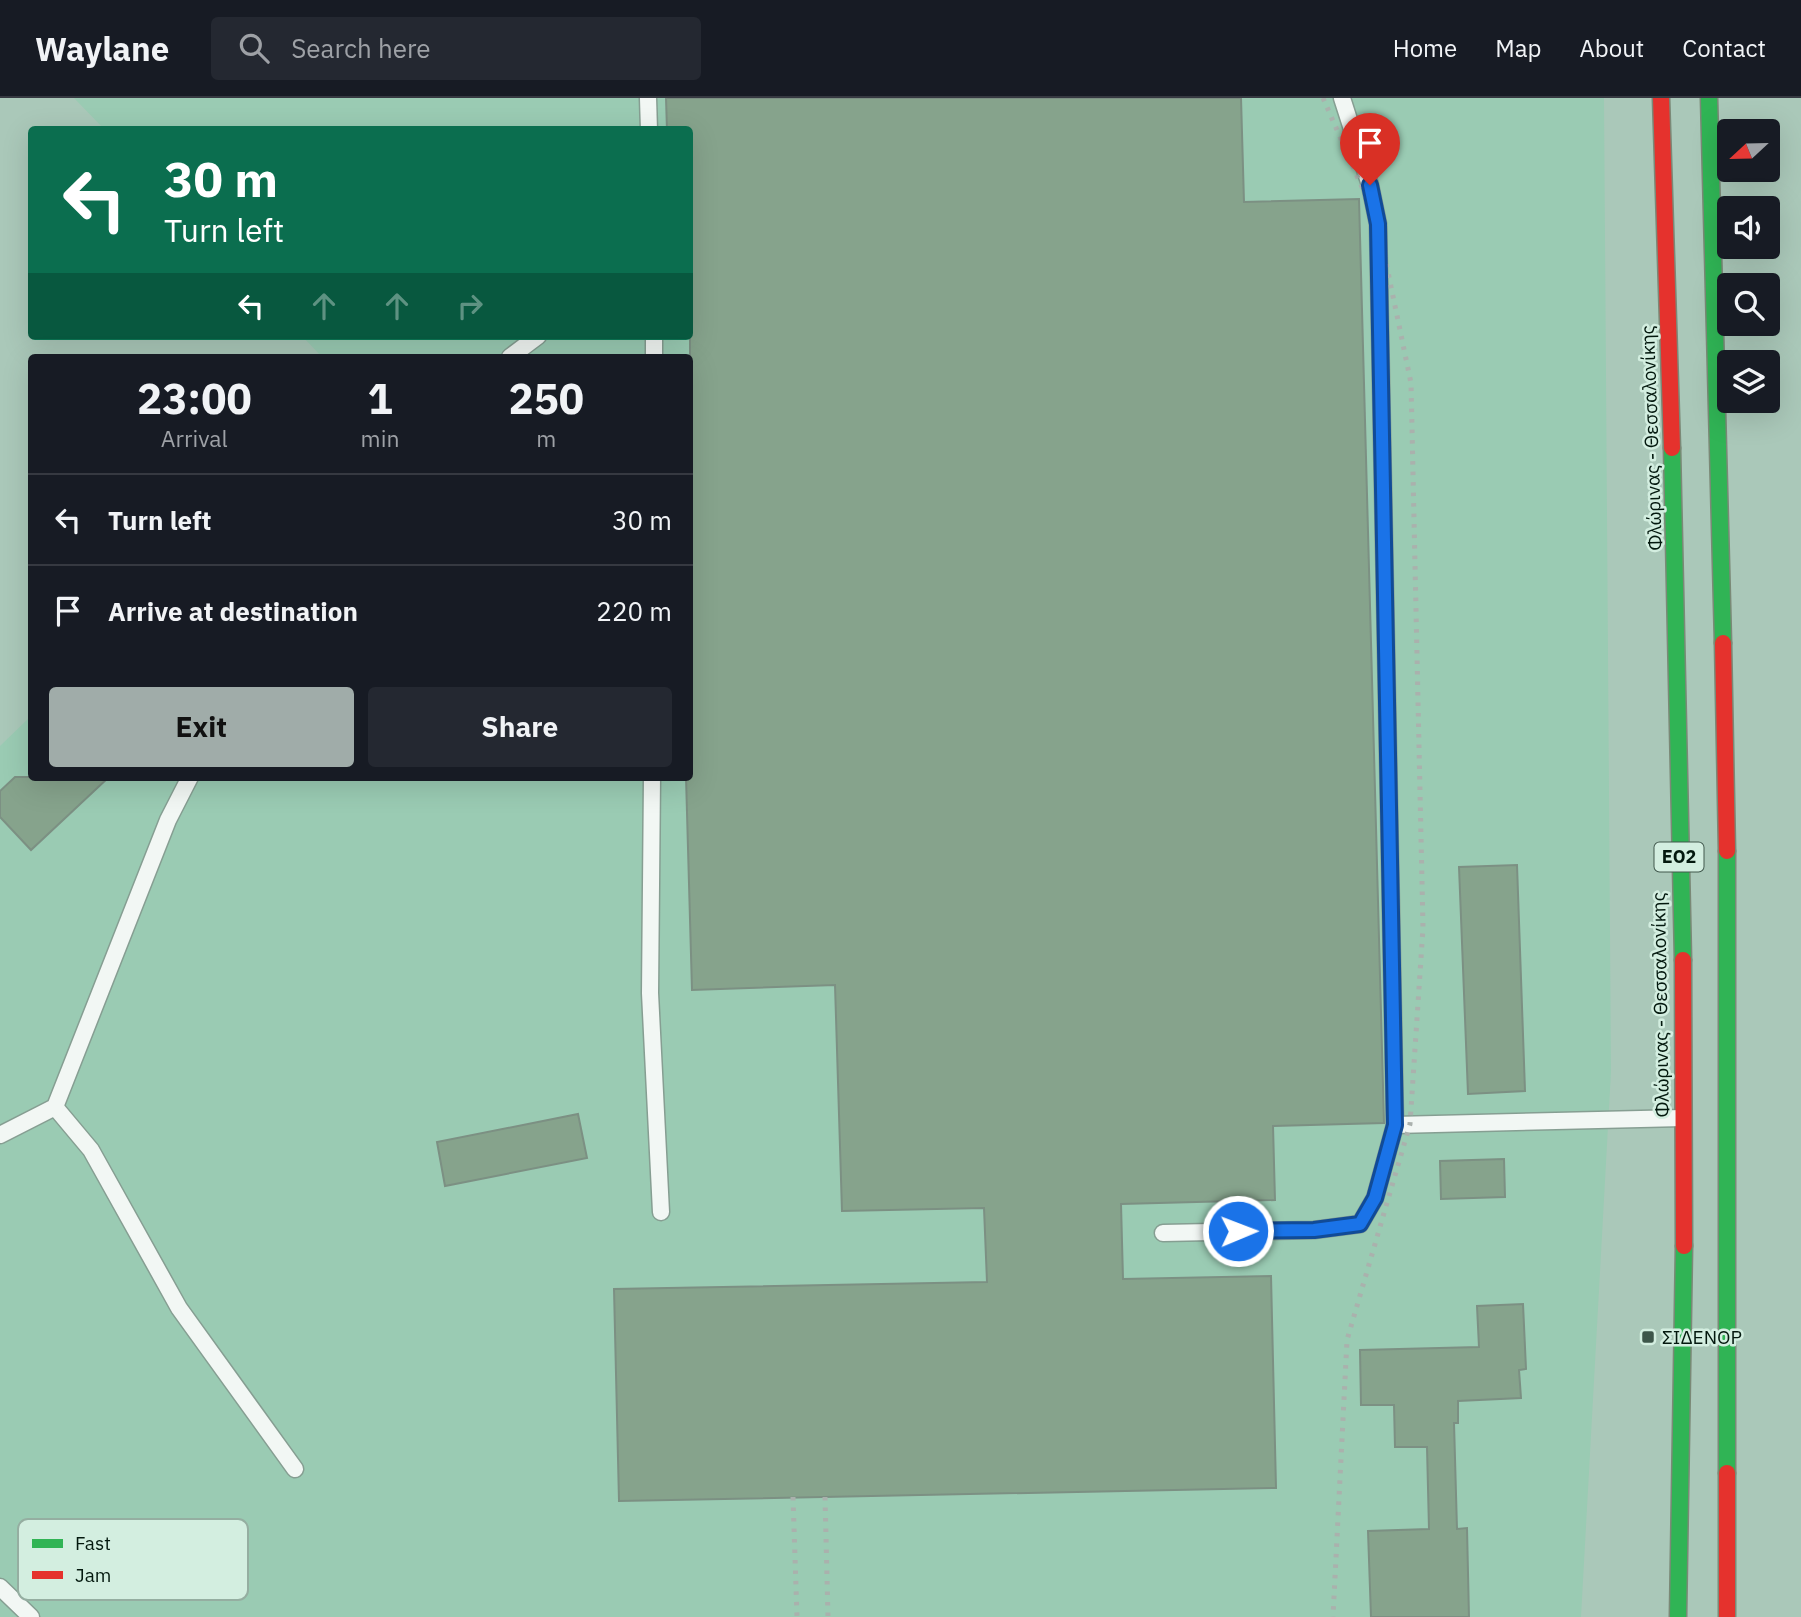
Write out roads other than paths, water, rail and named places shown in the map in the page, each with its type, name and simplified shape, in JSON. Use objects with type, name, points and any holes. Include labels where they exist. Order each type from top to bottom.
[{"type":"main road","name":"Φλώρινας - Θεσσαλονίκης","points":[[1661,98],[1675,477],[1683,1118],[1678,1617]]},
{"type":"main road","name":"ΕΟ2","points":[[1709,98],[1727,827],[1727,1617]]},
{"type":"lane","points":[[648,98],[649,126]]},
{"type":"lane","points":[[1163,1233],[1314,1230],[1360,1224],[1375,1198],[1395,1125],[1378,224],[1370,185],[1342,98]]},
{"type":"lane","points":[[514,354],[533,340]]},
{"type":"lane","points":[[0,1135],[55,1107],[168,820],[188,781]]},
{"type":"lane","points":[[652,781],[650,993],[662,1212]]},
{"type":"lane","points":[[55,1107],[92,1150],[179,1308],[295,1469]]},
{"type":"lane","points":[[1395,1125],[1683,1118]]},
{"type":"lane","points":[[0,1587],[31,1617]]},
{"type":"railway","points":[[1323,98],[1378,224],[1411,383],[1423,928],[1410,1124],[1347,1340],[1333,1617]]},
{"type":"railway","points":[[793,1497],[797,1617]]},
{"type":"railway","points":[[825,1497],[828,1617]]},
{"type":"place","name":"ΣΙΔΕΝΟΡ","points":[[1648,1337]]}]
